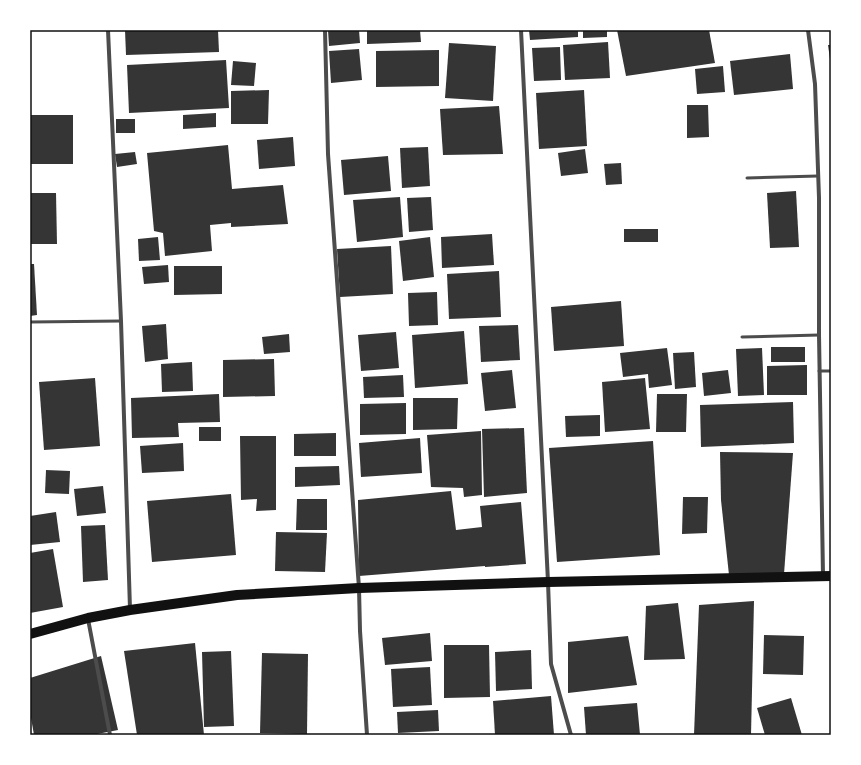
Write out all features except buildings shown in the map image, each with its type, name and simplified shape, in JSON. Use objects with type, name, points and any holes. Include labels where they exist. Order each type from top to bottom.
[{"type":"main road","points":[[30,634],[88,618],[130,610],[237,595],[359,588],[827,576]]},
{"type":"street","points":[[108,30],[121,321],[130,610]]},
{"type":"street","points":[[325,30],[328,154],[359,588],[360,630],[367,735]]},
{"type":"street","points":[[521,30],[548,582],[550,664],[571,735]]},
{"type":"street","points":[[808,30],[815,84],[819,198],[819,371],[827,576]]},
{"type":"street","points":[[88,618],[110,735]]},
{"type":"lane","points":[[747,178],[791,178],[818,176]]},
{"type":"lane","points":[[30,322],[121,321]]},
{"type":"lane","points":[[742,337],[819,335]]},
{"type":"lane","points":[[819,371],[831,371]]}]
